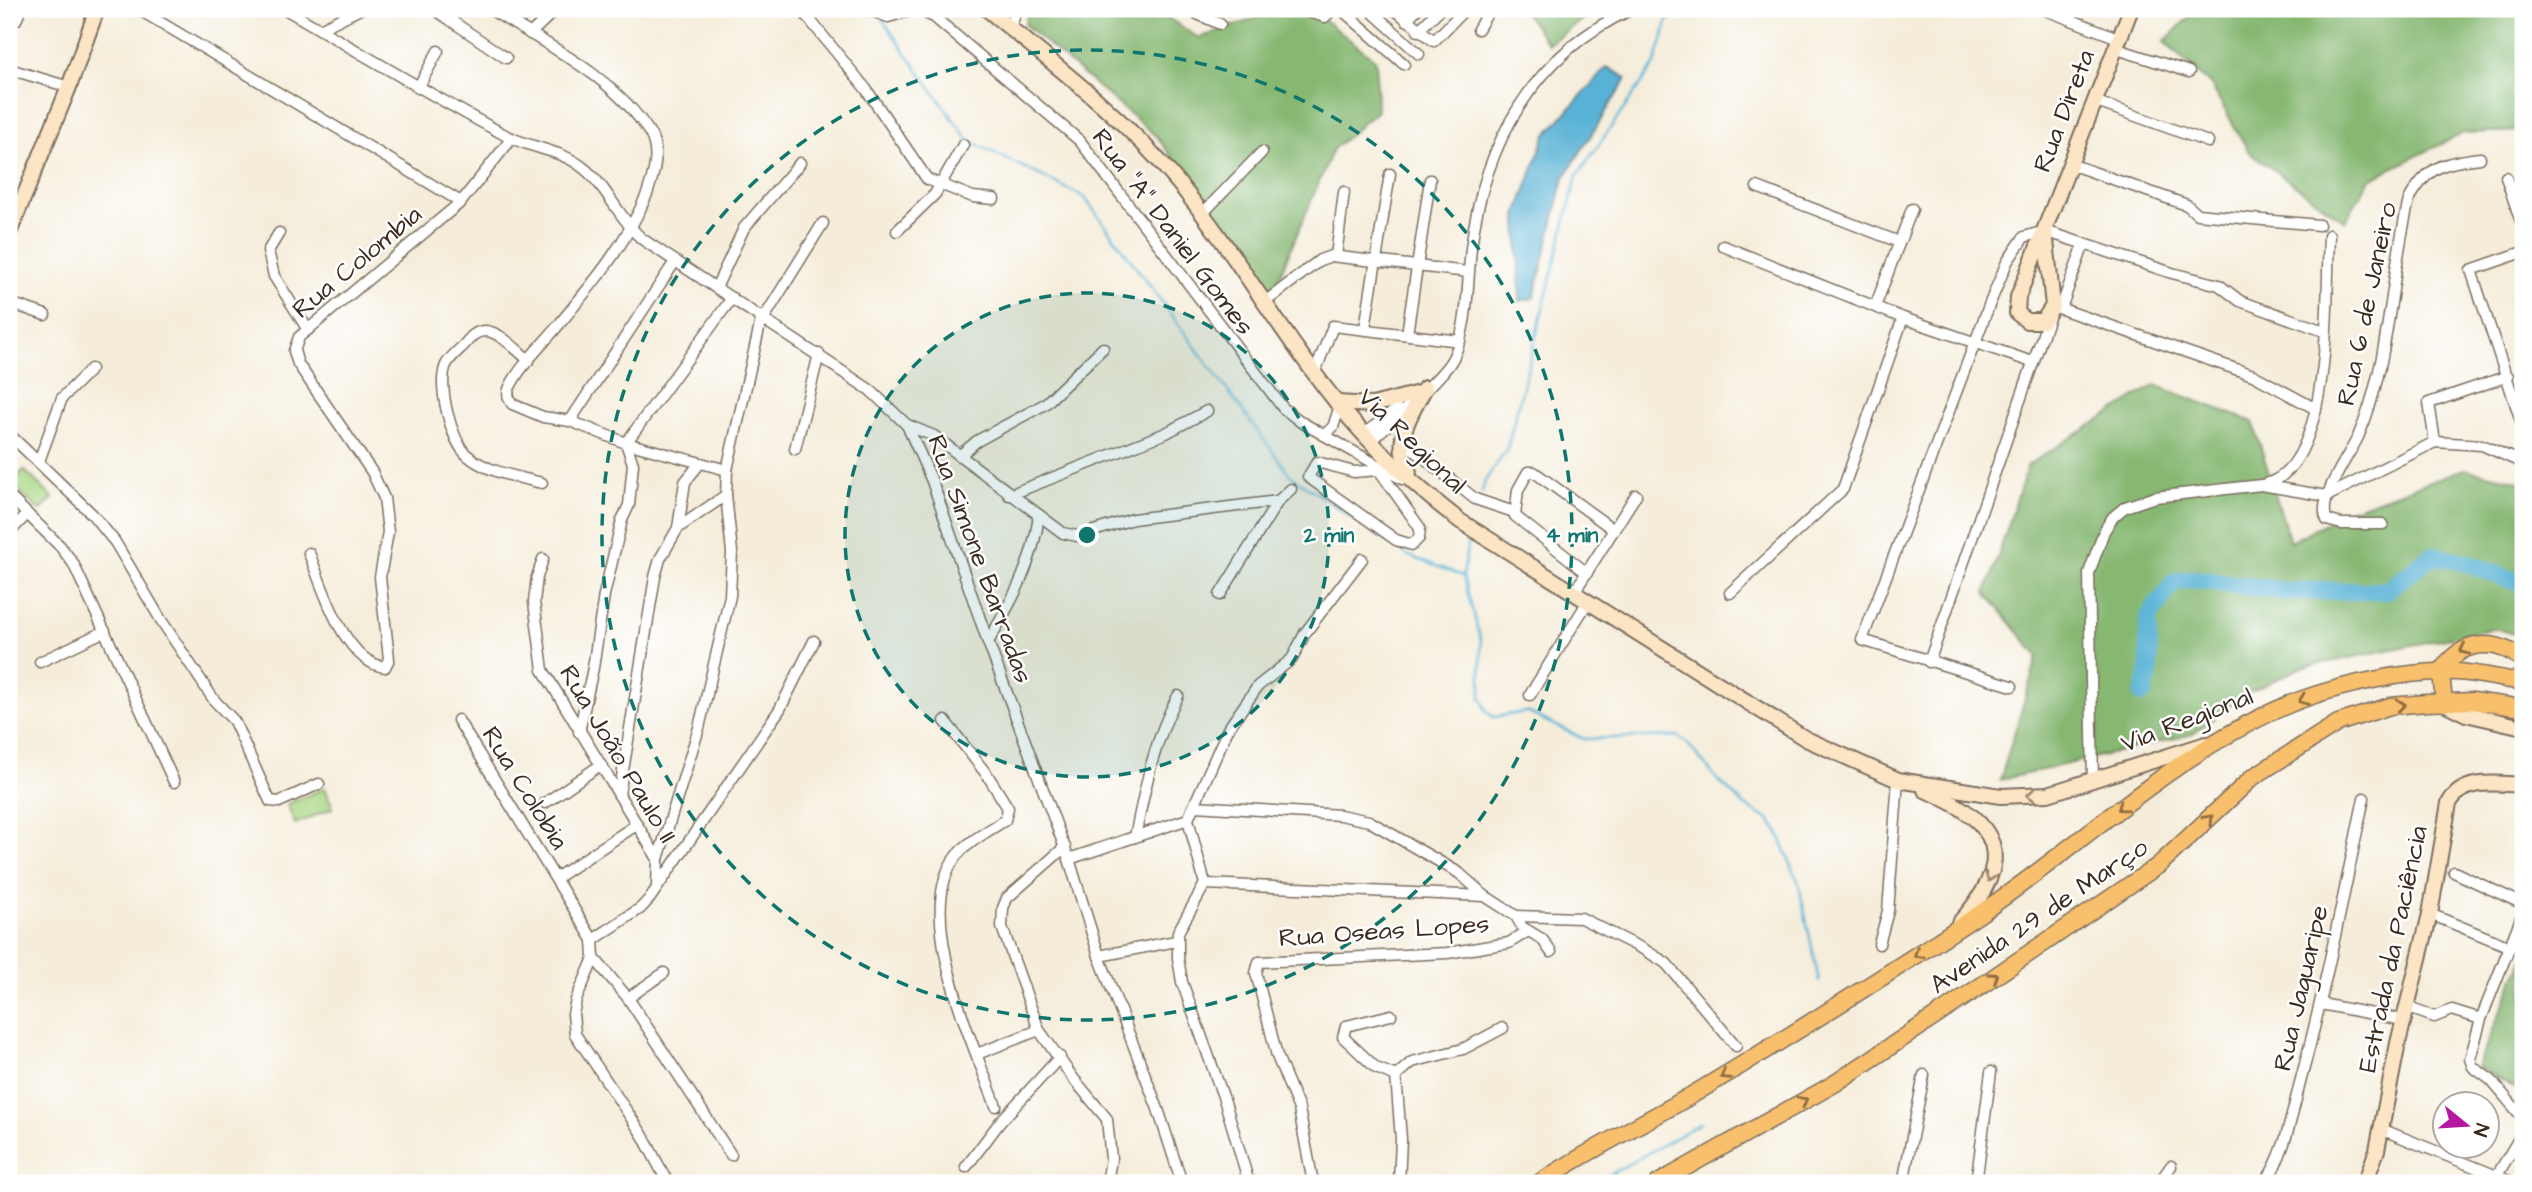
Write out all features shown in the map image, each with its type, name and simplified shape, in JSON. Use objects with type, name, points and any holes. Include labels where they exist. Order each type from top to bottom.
[{"type":"main road","points":[[9,233],[69,87],[97,9]]},
{"type":"main road","name":"Via Regional","points":[[987,9],[1142,142],[1202,214],[1339,405],[1419,489],[1460,521],[1573,594],[1806,739],[1964,808],[1982,826],[1994,847],[1991,879],[1974,906],[1950,933]]},
{"type":"main road","name":"Rua Direta","points":[[2046,231],[2054,310],[2038,323],[2027,321],[2017,313],[2016,305],[2131,9]]},
{"type":"main road","points":[[1339,405],[1373,405],[1418,394]]},
{"type":"main road","points":[[1418,394],[1400,453],[1419,489]]},
{"type":"main road","points":[[2444,703],[2441,672],[2457,651],[2474,645],[2494,644],[2512,651],[2523,660]]},
{"type":"main road","name":"Via Regional","points":[[1903,782],[2001,796],[2029,796],[2066,790],[2236,733],[2298,701],[2337,688],[2441,672],[2523,682]]},
{"type":"main road","points":[[2444,703],[2473,701],[2523,708]]},
{"type":"main road","points":[[2444,703],[2466,714],[2523,727]]},
{"type":"main road","name":"Avenida 29 de Março","points":[[1658,1183],[1834,1084],[2159,865],[2231,796],[2287,754],[2338,723],[2390,706],[2444,703]]},
{"type":"main road","name":"Avenida 29 de Março","points":[[1539,1183],[1574,1160],[1690,1096],[1950,933],[2003,898],[2177,766],[2236,733]]},
{"type":"main road","name":"Estrada da Paciência","points":[[2365,1183],[2381,1129],[2405,1013],[2430,914],[2449,803],[2453,796],[2474,785],[2523,785]]},
{"type":"street","points":[[9,21],[16,20],[21,9]]},
{"type":"street","points":[[138,9],[461,202]]},
{"type":"street","name":"Rua Simone Barradas","points":[[285,9],[418,88],[512,138],[581,165],[599,183],[632,230],[674,263],[763,317],[870,390],[907,425],[932,481],[988,642],[1065,847],[1099,956],[1158,1109],[1182,1183]]},
{"type":"street","points":[[320,29],[360,9]]},
{"type":"street","points":[[434,9],[506,58]]},
{"type":"street","points":[[490,9],[601,83],[649,132],[654,143],[655,167],[632,230],[529,360],[509,389],[512,404],[543,417],[570,421],[626,443],[727,470]]},
{"type":"street","points":[[530,34],[556,9]]},
{"type":"street","points":[[801,9],[859,80],[926,179],[973,197],[994,199]]},
{"type":"street","points":[[867,9],[880,16],[896,17],[917,9]]},
{"type":"street","name":"Rua \"A\" Daniel Gomes","points":[[917,9],[934,17],[1080,141],[1269,394],[1300,422],[1419,489]]},
{"type":"street","points":[[1011,29],[1016,9]]},
{"type":"street","points":[[1186,9],[1220,24]]},
{"type":"street","points":[[1223,9],[1297,9],[1325,17],[1333,9]]},
{"type":"street","points":[[1341,9],[1404,64]]},
{"type":"street","points":[[1368,9],[1419,54]]},
{"type":"street","points":[[1394,9],[1432,41],[1465,9]]},
{"type":"street","points":[[1406,20],[1417,9]]},
{"type":"street","points":[[1418,31],[1440,9]]},
{"type":"street","points":[[1478,29],[1490,9]]},
{"type":"street","points":[[1367,437],[1448,367],[1460,341],[1475,216],[1486,171],[1519,106],[1562,56],[1607,22],[1632,9]]},
{"type":"street","points":[[2046,9],[2116,43],[2189,72]]},
{"type":"street","points":[[418,88],[438,51]]},
{"type":"street","points":[[9,69],[69,87]]},
{"type":"street","points":[[2094,100],[2208,142]]},
{"type":"street","name":"Rua Colombia","points":[[309,553],[343,634],[372,663],[385,667],[389,659],[380,577],[388,533],[384,498],[372,472],[298,364],[296,344],[308,330],[461,202],[512,138]]},
{"type":"street","points":[[897,231],[940,186],[963,145]]},
{"type":"street","points":[[1202,214],[1262,152]]},
{"type":"street","name":"Rua 6 de Janeiro","points":[[2327,496],[2357,438],[2371,400],[2409,200],[2425,174],[2450,162],[2480,158]]},
{"type":"street","points":[[716,288],[744,228],[800,163]]},
{"type":"street","points":[[2070,164],[2187,205],[2201,215],[2319,225]]},
{"type":"street","points":[[1365,328],[1390,174]]},
{"type":"street","points":[[2505,177],[2523,228]]},
{"type":"street","points":[[1407,334],[1430,180]]},
{"type":"street","points":[[1757,187],[1899,242]]},
{"type":"street","points":[[1333,256],[1344,192]]},
{"type":"street","points":[[1875,307],[1912,208]]},
{"type":"street","points":[[658,859],[699,728],[730,596],[732,552],[726,495],[727,470],[763,317],[823,223]]},
{"type":"street","points":[[2012,686],[1862,640],[1990,303],[2014,250],[2029,233],[2046,231],[2219,285],[2240,301],[2324,331]]},
{"type":"street","points":[[279,233],[268,251],[271,268],[308,330]]},
{"type":"street","points":[[2093,781],[2092,679],[2087,593],[2089,573],[2104,531],[2113,517],[2139,500],[2261,485],[2276,481],[2292,469],[2311,437],[2316,409],[2324,331],[2329,235]]},
{"type":"street","points":[[1928,662],[2032,362],[2084,244]]},
{"type":"street","points":[[1723,246],[1903,318],[2032,362]]},
{"type":"street","points":[[2523,252],[2471,270],[2523,427]]},
{"type":"street","points":[[1265,302],[1320,260],[1333,256],[1468,272]]},
{"type":"street","points":[[570,421],[674,263]]},
{"type":"street","points":[[626,443],[733,299]]},
{"type":"street","points":[[9,309],[16,305],[45,315]]},
{"type":"street","points":[[2054,310],[2253,375],[2316,409]]},
{"type":"street","points":[[1730,593],[1843,489],[1903,318]]},
{"type":"street","points":[[1315,372],[1333,326],[1460,341]]},
{"type":"street","points":[[529,360],[496,334],[482,331],[474,334],[450,358],[443,384],[451,426],[466,454],[499,471],[542,483]]},
{"type":"street","points":[[959,456],[977,441],[1045,404],[1102,348]]},
{"type":"street","points":[[795,449],[819,354]]},
{"type":"street","points":[[39,461],[65,393],[90,369]]},
{"type":"street","points":[[2435,442],[2429,402],[2508,376]]},
{"type":"street","points":[[1324,435],[1333,427],[1339,405]]},
{"type":"street","points":[[1009,495],[1154,438],[1208,411]]},
{"type":"street","points":[[907,425],[934,436],[1063,533],[1077,536],[1132,519],[1278,501]]},
{"type":"street","points":[[9,434],[92,514],[115,542],[161,621],[214,700],[234,721],[270,801],[279,802],[319,784]]},
{"type":"street","points":[[1402,440],[1475,499],[1514,512]]},
{"type":"street","points":[[2261,485],[2327,496],[2435,442],[2482,445],[2523,463]]},
{"type":"street","points":[[579,732],[593,668],[604,595],[622,520],[629,505],[633,464],[626,443]]},
{"type":"street","points":[[1317,462],[1354,472],[1380,467],[1420,528],[1419,538],[1412,545],[1396,540],[1308,477],[1317,462]]},
{"type":"street","points":[[619,795],[649,599],[660,559],[678,528],[685,482],[700,463]]},
{"type":"street","points":[[1587,573],[1518,519],[1514,512],[1518,490],[1528,472],[1534,471],[1614,530]]},
{"type":"street","points":[[1220,595],[1278,501],[1292,489]]},
{"type":"street","points":[[678,528],[726,495]]},
{"type":"street","points":[[1573,594],[1636,495]]},
{"type":"street","points":[[9,496],[60,545],[73,563],[174,782]]},
{"type":"street","points":[[2327,496],[2324,510],[2327,520],[2355,525],[2383,524]]},
{"type":"street","points":[[9,533],[27,514]]},
{"type":"street","points":[[988,642],[1022,583],[1036,544],[1039,516]]},
{"type":"street","name":"Rua João Paulo II","points":[[543,559],[537,577],[534,602],[540,657],[548,684],[658,859],[657,888]]},
{"type":"street","points":[[1069,859],[1188,819],[1228,729],[1258,686],[1292,659],[1305,634],[1362,559]]},
{"type":"street","points":[[1530,695],[1587,603]]},
{"type":"street","points":[[40,662],[105,631]]},
{"type":"street","points":[[668,1183],[642,1134],[575,1034],[573,1014],[576,1000],[594,958],[593,940],[641,908],[657,888],[780,709],[814,641]]},
{"type":"street","points":[[1135,837],[1151,761],[1178,696]]},
{"type":"street","name":"Rua Colobia","points":[[458,720],[593,940]]},
{"type":"street","points":[[945,721],[988,776],[1006,802],[1009,813],[1005,820],[959,853],[950,866],[940,902],[943,950],[996,1106]]},
{"type":"street","points":[[545,803],[600,766]]},
{"type":"street","points":[[1879,944],[1888,911],[1903,782]]},
{"type":"street","name":"Rua Jaguaripe","points":[[2264,1183],[2273,1171],[2291,1119],[2321,1004],[2364,798]]},
{"type":"street","points":[[1195,806],[1355,817],[1369,821],[1460,873],[1485,897],[1516,916],[1528,931],[1542,939],[1551,952]]},
{"type":"street","points":[[1188,819],[1205,884],[1181,923],[1176,941],[1182,982],[1226,1102],[1249,1183]]},
{"type":"street","points":[[556,878],[636,825]]},
{"type":"street","points":[[1065,847],[1007,898],[1003,908],[1002,927],[1039,1030],[1073,1078],[1107,1119],[1111,1159],[1107,1183]]},
{"type":"street","points":[[2454,872],[2523,904]]},
{"type":"street","points":[[1205,884],[1485,897]]},
{"type":"street","points":[[2523,913],[2481,1019],[2470,1063],[2491,1080],[2523,1118]]},
{"type":"street","points":[[2430,914],[2510,947]]},
{"type":"street","points":[[1516,916],[1581,918],[1643,948],[1667,963],[1736,1046]]},
{"type":"street","name":"Rua Oseas Lopes","points":[[1313,1183],[1299,1109],[1272,1040],[1256,972],[1259,962],[1447,953],[1509,943],[1528,931]]},
{"type":"street","points":[[1099,956],[1176,941]]},
{"type":"street","points":[[594,958],[628,998],[731,1155]]},
{"type":"street","points":[[628,998],[664,973]]},
{"type":"street","points":[[2321,1004],[2434,1017],[2452,1010],[2481,1019]]},
{"type":"street","points":[[1391,1015],[1346,1026],[1343,1037],[1376,1068],[1396,1076]]},
{"type":"street","points":[[1396,1076],[1412,1062],[1463,1049],[1503,1028]]},
{"type":"street","points":[[977,1054],[1039,1030]]},
{"type":"street","points":[[967,1167],[1000,1122],[1060,1057]]},
{"type":"street","points":[[1976,1183],[1991,1072]]},
{"type":"street","points":[[1903,1183],[1924,1075]]},
{"type":"street","points":[[1396,1076],[1401,1139],[1399,1183]]},
{"type":"street","points":[[2381,1129],[2514,1183]]},
{"type":"street","points":[[2496,1177],[2523,1132]]},
{"type":"street","points":[[2160,1183],[2171,1166]]},
{"type":"green space","points":[[1028,9],[1154,9],[1199,38],[1283,9],[1310,9],[1376,60],[1377,111],[1333,149],[1273,291],[1156,136],[1025,25]]},
{"type":"green space","points":[[1522,9],[1597,9],[1548,44]]},
{"type":"green space","points":[[2197,9],[2523,12],[2523,131],[2463,133],[2370,179],[2345,221],[2249,152],[2211,85],[2164,42]]},
{"type":"green space","points":[[2155,385],[2253,422],[2290,542],[2350,510],[2464,469],[2523,482],[2523,637],[2495,628],[2300,668],[2245,694],[2193,734],[2000,780],[2038,656],[1986,593],[2028,465]]},
{"type":"green space","points":[[24,470],[53,498],[40,511],[11,483]]},
{"type":"green space","points":[[325,788],[333,808],[295,824],[287,804]]},
{"type":"green space","points":[[2523,959],[2523,1092],[2477,1067]]},
{"type":"water","points":[[1607,67],[1627,78],[1564,178],[1534,298],[1520,301],[1517,215],[1545,136]]},
{"type":"waterway","points":[[1482,492],[1485,481],[1507,449],[1577,176],[1655,64],[1671,9]]},
{"type":"waterway","points":[[882,19],[968,140],[1084,197],[1291,476],[1409,556],[1463,576]]},
{"type":"waterway","points":[[1468,540],[1463,576],[1481,641],[1481,697],[1486,711],[1493,717],[1527,712],[1584,739],[1677,736],[1687,743],[1716,778],[1744,805],[1769,820],[1777,830],[1798,881],[1819,981]]},
{"type":"waterway","points":[[2143,694],[2149,673],[2148,618],[2174,582],[2192,579],[2285,591],[2386,591],[2432,555],[2463,562],[2523,584]]},
{"type":"waterway","points":[[1595,1183],[1701,1123]]}]
